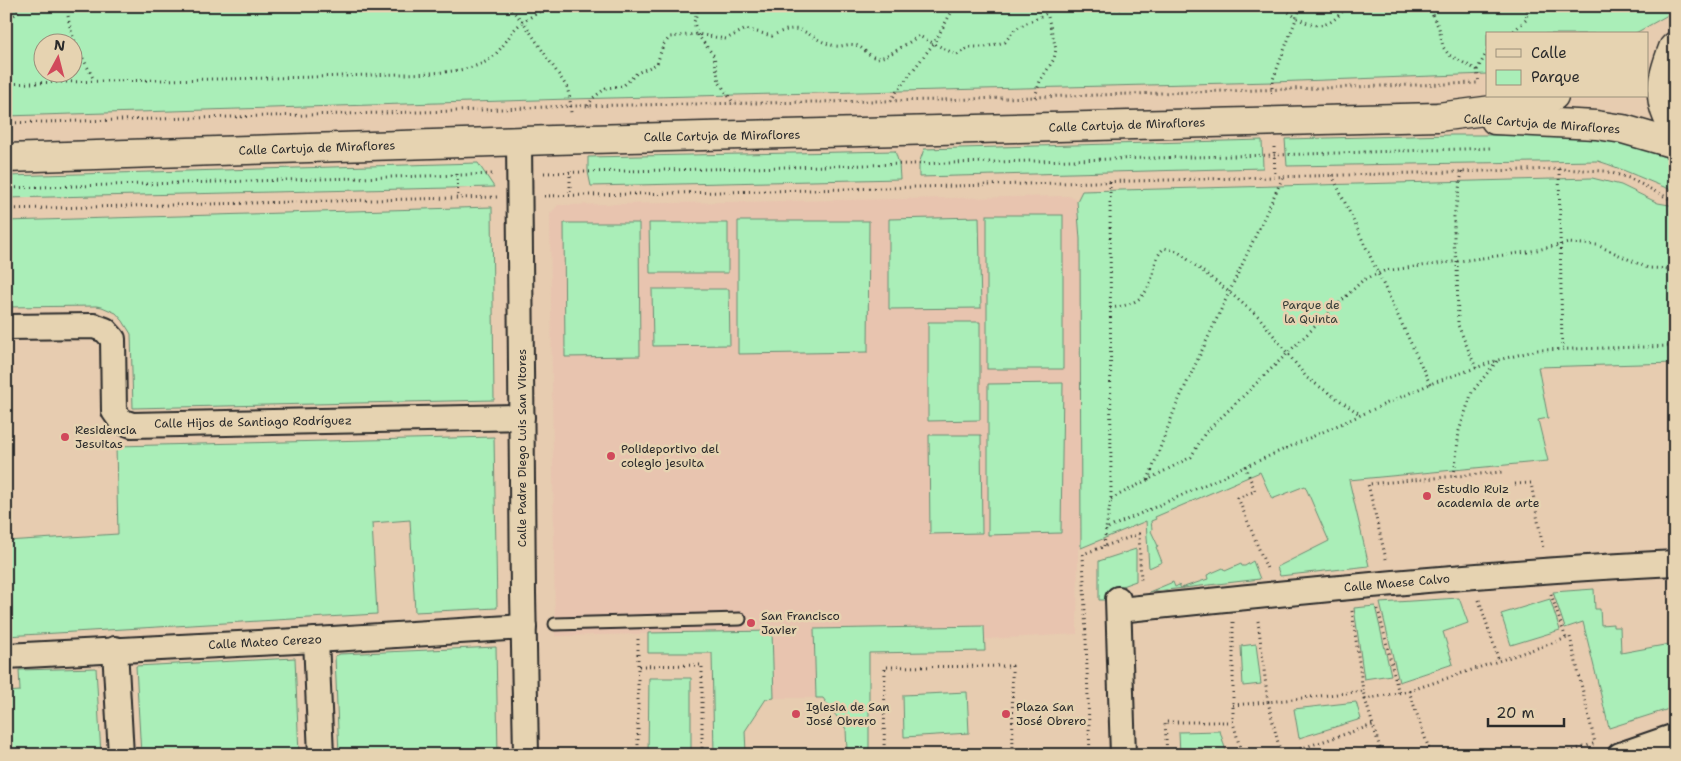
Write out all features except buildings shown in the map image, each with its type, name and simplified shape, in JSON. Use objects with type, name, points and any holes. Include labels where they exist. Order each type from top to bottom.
[{"type":"street","points":[[1648,60],[1674,47]]},
{"type":"street","points":[[1674,47],[1663,74],[1662,97],[1667,119],[1675,130]]},
{"type":"street","name":"Calle Cartuja de Miraflores","points":[[1438,117],[1500,108],[1545,98]]},
{"type":"street","name":"Calle Cartuja de Miraflores","points":[[6,158],[519,141],[1438,117],[1596,125],[1623,129],[1675,144]]},
{"type":"street","name":"Calle Padre Diego Luis San Vitores","points":[[519,141],[526,755]]},
{"type":"street","name":"Calle Hijos de Santiago Rodríguez","points":[[6,327],[94,326],[105,330],[113,339],[114,411],[120,421],[132,425],[522,417]]},
{"type":"street","name":"Calle Maese Calvo","points":[[1123,755],[1118,604],[1561,568],[1675,563]]},
{"type":"street","name":"Calle Mateo Cerezo","points":[[6,656],[524,627]]},
{"type":"street","points":[[316,640],[321,755]]},
{"type":"street","points":[[115,649],[121,755]]},
{"type":"street","points":[[1620,755],[1675,736]]},
{"type":"lane","points":[[555,624],[740,619]]},
{"type":"path","points":[[6,21],[17,13],[21,6]]},
{"type":"path","points":[[68,6],[67,15],[73,37],[94,80]]},
{"type":"path","points":[[347,6],[355,6]]},
{"type":"path","points":[[508,6],[524,23],[567,87],[570,116]]},
{"type":"path","points":[[6,84],[456,71],[484,63],[499,50],[516,28],[543,10],[553,6]]},
{"type":"path","points":[[699,6],[694,22],[697,34],[714,56],[719,82],[734,104]]},
{"type":"path","points":[[891,101],[934,43],[956,6]]},
{"type":"path","points":[[588,106],[606,88],[623,86],[637,72],[658,64],[663,45],[670,37],[697,34],[726,39],[746,29],[772,36],[784,29],[795,27],[826,43],[837,46],[855,44],[873,57],[881,58],[919,36],[957,55],[969,47],[1005,42],[1015,28],[1047,12],[1053,6]]},
{"type":"path","points":[[1077,6],[1084,10],[1096,6]]},
{"type":"path","points":[[1100,6],[1123,9],[1128,6]]},
{"type":"path","points":[[1281,6],[1297,19],[1315,25],[1329,23],[1344,9],[1351,6]]},
{"type":"path","points":[[1272,98],[1272,82],[1301,6]]},
{"type":"path","points":[[1428,6],[1439,28],[1444,47],[1449,56],[1477,70]]},
{"type":"path","points":[[1512,32],[1526,20],[1528,6]]},
{"type":"path","points":[[1035,97],[1040,81],[1054,59],[1056,49],[1047,12]]},
{"type":"path","points":[[1479,83],[1477,70],[1486,54]]},
{"type":"path","points":[[6,123],[457,111],[570,106],[891,101],[1272,91],[1486,83]]},
{"type":"path","points":[[1274,138],[1275,177]]},
{"type":"path","points":[[545,173],[1274,156],[1439,148],[1498,148]]},
{"type":"path","points":[[570,165],[570,195]]},
{"type":"path","points":[[457,167],[458,198]]},
{"type":"path","points":[[1559,169],[1562,245],[1562,349]]},
{"type":"path","points":[[539,196],[1559,169],[1605,171],[1629,178],[1668,198],[1675,199]]},
{"type":"path","points":[[1462,172],[1454,217],[1458,324],[1476,368]]},
{"type":"path","points":[[6,188],[492,174]]},
{"type":"path","points":[[1332,175],[1430,384]]},
{"type":"path","points":[[1148,480],[1176,406],[1283,177]]},
{"type":"path","points":[[1104,546],[1112,499],[1110,182]]},
{"type":"path","points":[[6,209],[499,197]]},
{"type":"path","points":[[1112,499],[1191,457],[1205,433],[1363,280],[1384,271],[1527,252],[1569,244],[1597,245],[1648,268],[1675,268]]},
{"type":"path","points":[[1110,308],[1128,306],[1140,299],[1150,283],[1157,255],[1164,248],[1177,251],[1230,292],[1258,317],[1307,378],[1361,415]]},
{"type":"path","points":[[1106,529],[1430,384],[1498,360],[1538,350],[1675,346]]},
{"type":"path","points":[[1454,476],[1459,431],[1472,392],[1498,360]]},
{"type":"path","points":[[1245,466],[1256,491],[1238,498],[1269,573]]},
{"type":"path","points":[[1387,561],[1368,484],[1502,472]]},
{"type":"path","points":[[1516,484],[1531,483],[1545,557]]},
{"type":"path","points":[[1550,591],[1566,639]]},
{"type":"path","points":[[1479,599],[1499,661]]},
{"type":"path","points":[[1378,608],[1399,694]]},
{"type":"path","points":[[1352,610],[1362,691],[1382,755]]},
{"type":"path","points":[[1233,613],[1233,722],[1242,755]]},
{"type":"path","points":[[1258,620],[1268,702],[1281,755],[1373,725]]},
{"type":"path","points":[[1365,699],[1399,694],[1570,638],[1595,743]]},
{"type":"path","points":[[638,755],[638,666],[702,666],[702,755]]},
{"type":"path","points":[[884,755],[885,667],[1002,666],[1012,666],[1013,755]]},
{"type":"path","points":[[1233,705],[1362,691]]},
{"type":"path","points":[[1408,691],[1430,755]]},
{"type":"path","points":[[1166,755],[1165,722],[1233,722]]},
{"type":"shaded area","points":[[1073,197],[1077,201],[1080,239],[1081,548],[1078,549],[1077,634],[985,639],[984,626],[814,629],[816,698],[774,698],[772,631],[555,636],[550,214],[558,205]]},
{"type":"green space","points":[[6,6],[1675,6],[1675,11],[1638,32],[1486,32],[1486,74],[1272,82],[570,99],[6,116]]},
{"type":"green space","points":[[1519,135],[1600,139],[1634,145],[1670,159],[1673,178],[1675,179],[1675,191],[1598,161],[1287,166],[1285,139]]},
{"type":"green space","points":[[1262,140],[1263,168],[919,177],[919,164],[924,149]]},
{"type":"green space","points":[[895,151],[899,164],[900,179],[591,186],[588,172],[588,157]]},
{"type":"green space","points":[[478,163],[494,187],[6,198],[6,176]]},
{"type":"green space","name":"Parque de la Quinta","points":[[1592,178],[1621,185],[1658,203],[1675,206],[1675,363],[1538,367],[1548,418],[1538,420],[1548,461],[1349,480],[1369,566],[1280,576],[1277,567],[1329,541],[1305,486],[1272,499],[1260,472],[1155,517],[1156,519],[1151,521],[1151,531],[1158,546],[1156,547],[1162,562],[1149,568],[1146,521],[1081,548],[1080,239],[1077,201],[1082,191]]},
{"type":"green space","points":[[492,207],[494,400],[133,408],[131,334],[116,313],[96,306],[6,307],[6,221]]},
{"type":"green space","points":[[987,215],[1063,215],[1063,369],[987,369]]},
{"type":"green space","points":[[979,217],[981,308],[889,309],[889,219]]},
{"type":"green space","points":[[738,221],[869,221],[868,352],[738,354]]},
{"type":"green space","points":[[564,223],[639,223],[640,356],[565,357]]},
{"type":"green space","points":[[649,223],[728,223],[728,273],[650,273]]},
{"type":"green space","points":[[652,289],[729,289],[730,345],[653,346]]},
{"type":"green space","points":[[928,322],[980,322],[980,420],[928,421]]},
{"type":"green space","points":[[1063,383],[1061,533],[988,535],[988,384]]},
{"type":"green space","points":[[929,435],[981,435],[982,533],[930,534]]},
{"type":"green space","points":[[494,437],[497,608],[415,612],[410,520],[372,523],[377,614],[6,636],[6,541],[118,534],[116,446]]},
{"type":"green space","points":[[1136,549],[1136,581],[1119,587],[1105,600],[1099,600],[1099,561]]},
{"type":"green space","points":[[1253,561],[1260,579],[1149,592],[1173,582],[1175,587],[1179,585],[1181,588],[1208,579],[1207,575],[1223,568],[1225,571],[1241,564],[1245,566]]},
{"type":"green space","points":[[1594,589],[1595,609],[1600,609],[1601,625],[1613,624],[1613,627],[1620,627],[1621,653],[1675,643],[1675,707],[1609,728],[1583,622],[1565,628],[1553,592]]},
{"type":"green space","points":[[1459,598],[1468,623],[1443,632],[1453,664],[1399,682],[1380,603]]},
{"type":"green space","points":[[1550,599],[1560,630],[1511,645],[1501,614]]},
{"type":"green space","points":[[1375,606],[1391,675],[1364,679],[1354,608]]},
{"type":"green space","points":[[984,626],[985,651],[869,653],[869,751],[847,751],[846,729],[823,698],[816,698],[814,629]]},
{"type":"green space","points":[[772,631],[774,698],[766,699],[745,731],[746,753],[714,754],[712,653],[648,653],[648,633]]},
{"type":"green space","points":[[1256,644],[1261,684],[1243,686],[1241,646]]},
{"type":"green space","points":[[496,647],[498,755],[339,755],[335,656],[340,654]]},
{"type":"green space","points":[[295,658],[299,755],[141,755],[136,666]]},
{"type":"green space","points":[[96,668],[101,755],[6,755],[6,692],[20,691],[19,670]]},
{"type":"green space","points":[[649,678],[691,678],[691,754],[648,754]]},
{"type":"green space","points":[[967,692],[969,733],[904,737],[903,695]]},
{"type":"green space","points":[[1356,702],[1361,719],[1299,738],[1294,709]]},
{"type":"green space","points":[[1220,731],[1227,755],[1180,755],[1179,732]]},
{"type":"place","name":"Residencia Jesuitas","points":[[65,437]]},
{"type":"place","name":"Polideportivo del colegio jesuita","points":[[611,456]]},
{"type":"place","name":"Estudio Ruiz academia de arte","points":[[1427,496]]},
{"type":"place","name":"San Francisco Javier","points":[[751,623]]},
{"type":"place","name":"Iglesia de San José Obrero","points":[[796,714]]},
{"type":"place","name":"Plaza San José Obrero","points":[[1006,714]]}]
